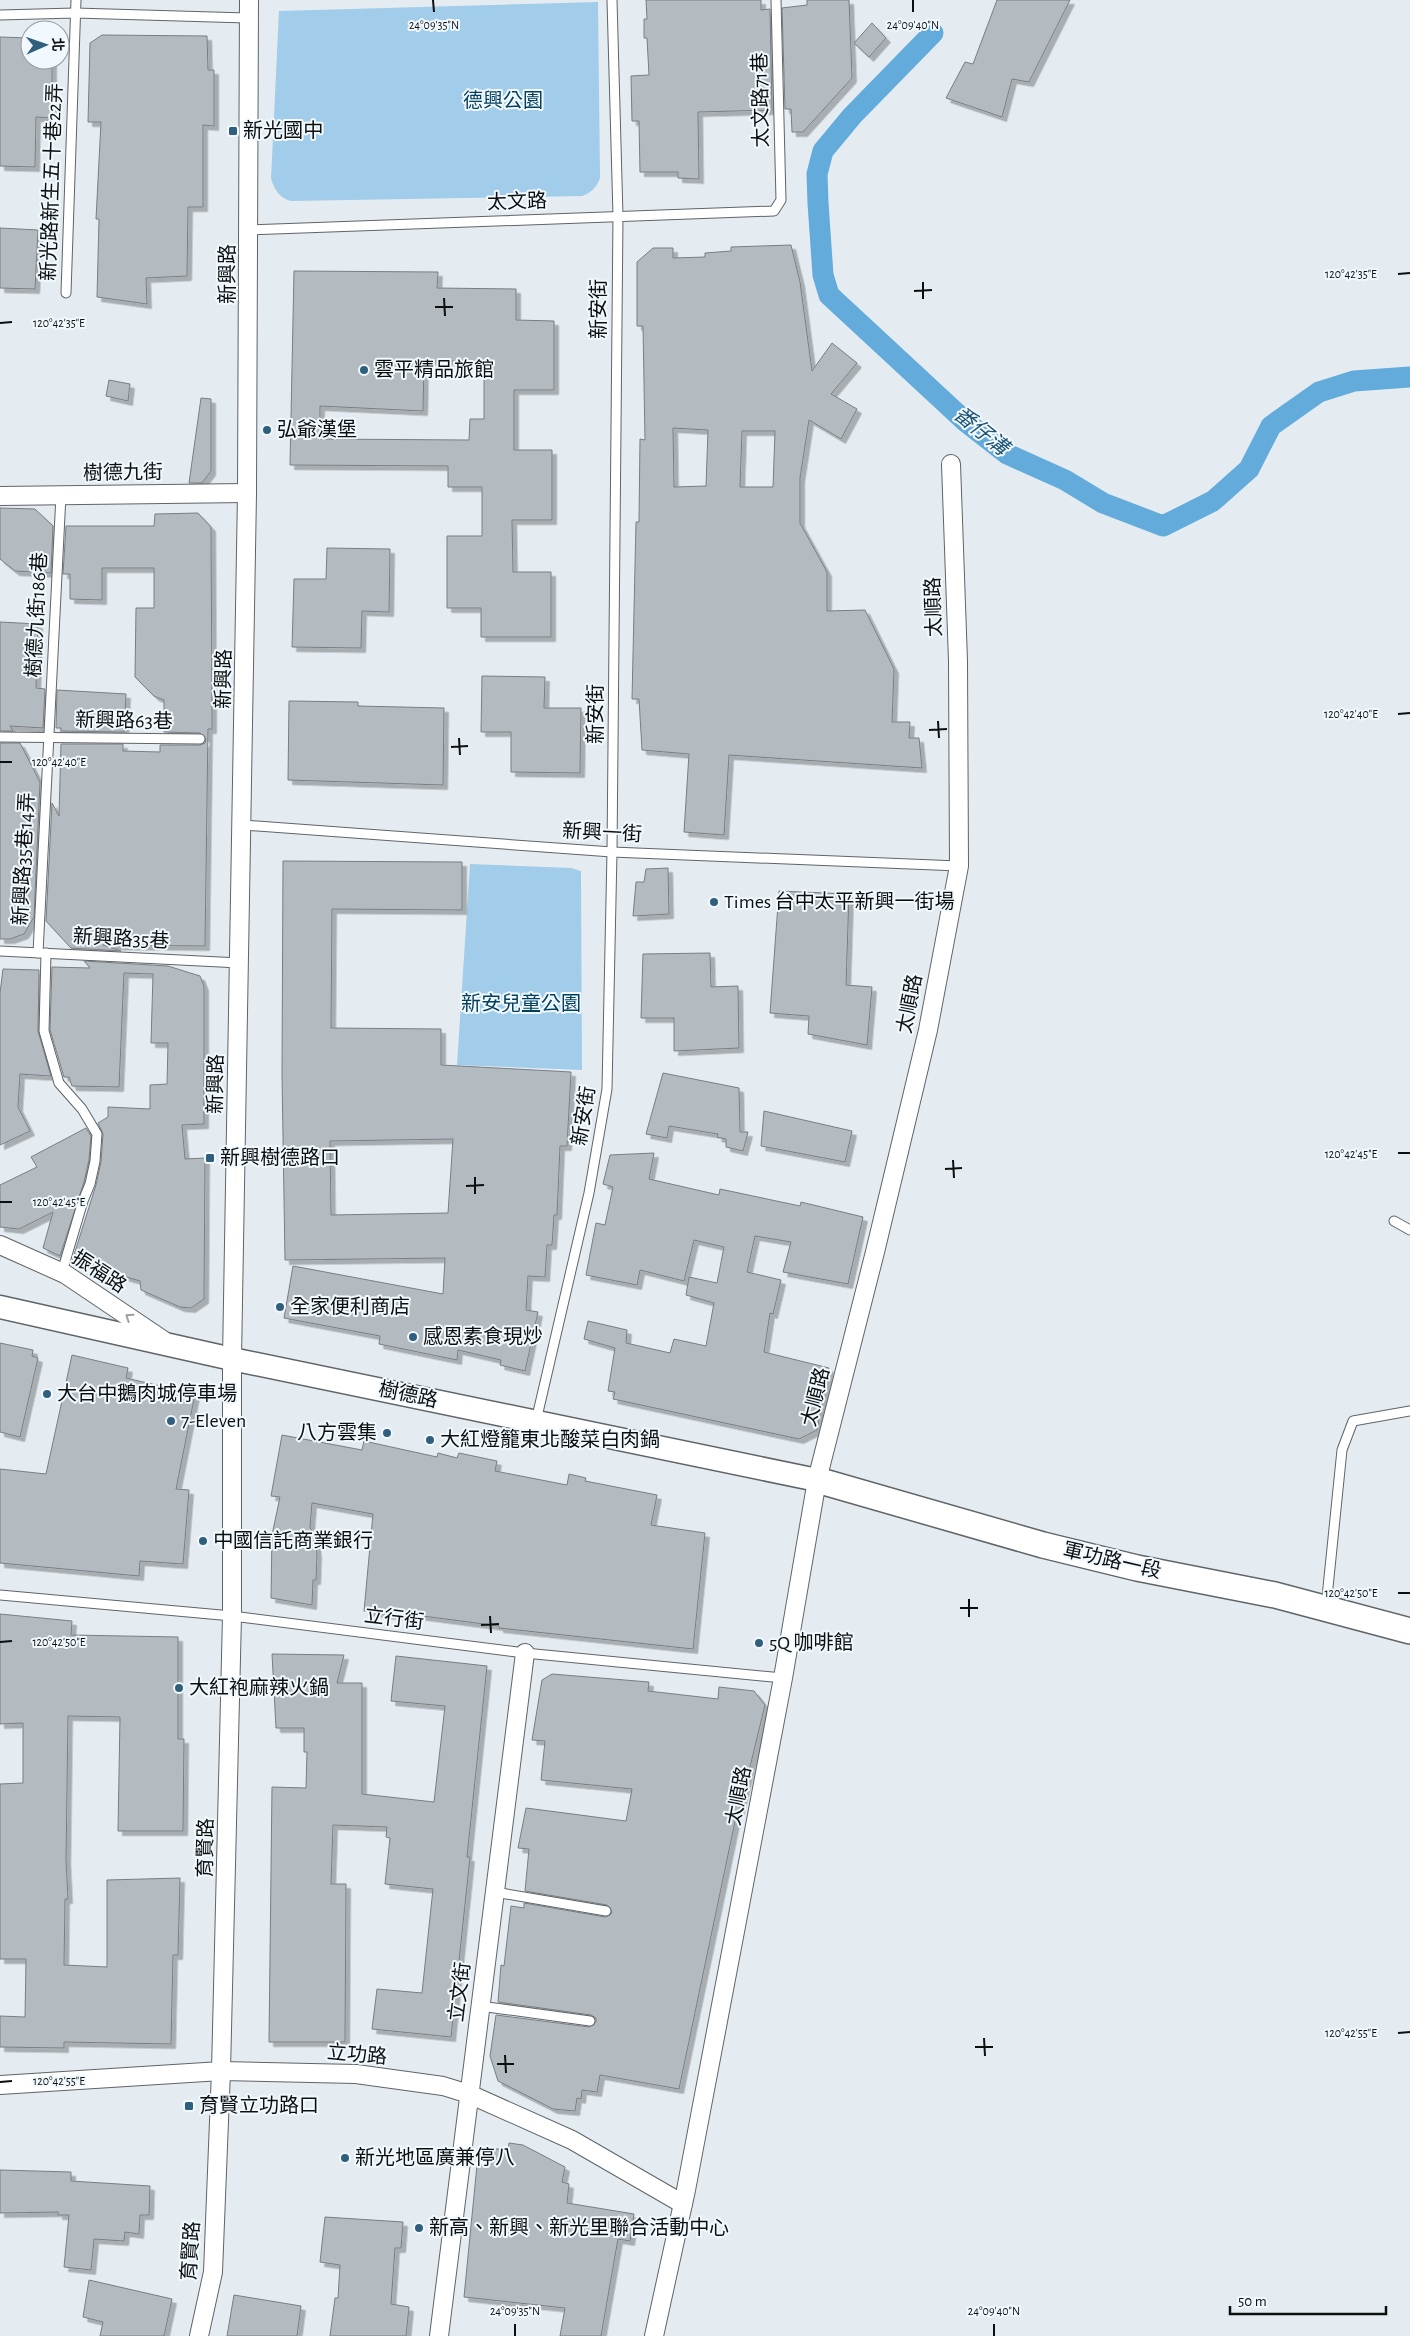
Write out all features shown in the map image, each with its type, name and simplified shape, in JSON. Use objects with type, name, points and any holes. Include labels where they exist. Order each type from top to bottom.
[{"type":"main road","name":"軍功路一段","points":[[817,1480],[1043,1545],[1137,1568],[1326,1607],[1410,1631]]},
{"type":"street","name":"新興路","points":[[232,1359],[243,825],[249,230],[247,18],[249,0]]},
{"type":"street","name":"太順路","points":[[654,2336],[683,2204],[783,1678],[817,1480],[875,1252],[928,1030],[959,866],[958,661],[951,464]]},
{"type":"street","name":"樹德九街","points":[[0,496],[247,494]]},
{"type":"street","name":"振福路","points":[[0,1245],[62,1272],[169,1345]]},
{"type":"street","name":"樹德路","points":[[0,1307],[232,1359],[817,1480]]},
{"type":"street","name":"育賢路","points":[[199,2336],[212,2272],[221,2071],[232,1616],[232,1359]]},
{"type":"street","name":"立文街","points":[[439,2336],[525,1653]]},
{"type":"street","name":"立功路","points":[[0,2085],[221,2071],[356,2074],[444,2086],[469,2094],[572,2140],[683,2204]]},
{"type":"lane","name":"新光路新生五十巷22弄","points":[[66,293],[76,0]]},
{"type":"lane","name":"新安街","points":[[536,1422],[589,1193],[607,1089],[612,852],[618,216],[612,0]]},
{"type":"lane","name":"太文路71巷","points":[[776,0],[781,200]]},
{"type":"lane","points":[[0,15],[75,14],[247,18]]},
{"type":"lane","name":"太文路","points":[[249,230],[774,211],[781,200]]},
{"type":"lane","name":"樹德九街186巷","points":[[48,737],[61,495]]},
{"type":"lane","name":"新興路63巷","points":[[0,737],[200,739]]},
{"type":"lane","name":"新興路35巷14弄","points":[[48,737],[42,953],[44,1030],[59,1083],[82,1109],[97,1134],[95,1161],[90,1184],[83,1201],[62,1272]]},
{"type":"lane","name":"新興一街","points":[[243,825],[612,852],[959,866]]},
{"type":"lane","name":"新興路35巷","points":[[0,951],[240,963]]},
{"type":"lane","points":[[1394,1221],[1410,1230]]},
{"type":"lane","points":[[1326,1607],[1342,1450],[1353,1421],[1410,1411]]},
{"type":"lane","name":"立行街","points":[[0,1595],[232,1616],[525,1653],[783,1678]]},
{"type":"lane","points":[[495,1892],[606,1911]]},
{"type":"lane","points":[[480,2006],[590,2021]]},
{"type":"green space","name":"德興公園","points":[[598,2],[600,178],[595,187],[588,193],[582,196],[291,201],[280,196],[276,190],[271,179],[279,11]]},
{"type":"green space","name":"新安兒童公園","points":[[470,864],[571,868],[581,871],[582,1070],[457,1065]]},
{"type":"building","points":[[646,0],[761,0],[761,10],[770,9],[772,110],[698,112],[699,179],[678,178],[678,172],[640,172],[639,121],[632,121],[631,76],[649,75],[647,38],[644,38],[644,19],[647,19]]},
{"type":"building","points":[[807,0],[849,0],[852,78],[803,132],[792,132],[791,109],[785,109],[782,8],[807,5]]},
{"type":"building","points":[[997,0],[1070,0],[1029,82],[1012,79],[1002,117],[946,98],[965,62],[973,64]]},
{"type":"building","points":[[872,23],[886,38],[869,57],[854,43]]},
{"type":"building","points":[[102,35],[207,36],[208,70],[214,70],[214,126],[203,125],[203,207],[188,207],[187,276],[146,278],[147,304],[97,297],[99,219],[96,219],[101,122],[88,122],[90,43]]},
{"type":"building","points":[[0,37],[20,38],[20,70],[52,70],[52,118],[36,117],[35,167],[0,166]]},
{"type":"building","points":[[0,228],[38,230],[35,289],[0,288]]},
{"type":"building","points":[[791,245],[800,282],[812,371],[832,343],[857,363],[831,394],[857,409],[841,439],[809,420],[800,478],[800,523],[827,572],[827,611],[865,610],[894,669],[892,722],[910,722],[909,738],[919,738],[922,768],[729,755],[724,835],[684,832],[689,754],[642,750],[639,699],[632,699],[636,522],[639,522],[640,439],[645,440],[643,326],[637,326],[637,262],[653,248],[673,248],[673,258],[705,257],[705,253],[731,251],[731,247]],"holes":[[[673,428],[708,430],[706,486],[674,487]],[[742,431],[775,431],[773,487],[740,487]]]},
{"type":"building","points":[[294,271],[438,272],[437,288],[516,289],[516,320],[554,321],[554,390],[514,390],[514,450],[552,450],[552,520],[512,520],[513,572],[551,572],[551,637],[481,637],[481,608],[447,608],[447,536],[482,536],[482,487],[448,487],[448,466],[290,465]],"holes":[[[424,361],[484,361],[484,419],[470,419],[469,440],[320,439],[320,406],[423,411]]]},
{"type":"building","points":[[109,380],[130,384],[128,401],[106,396]]},
{"type":"building","points":[[201,398],[211,399],[211,471],[202,483],[189,483]]},
{"type":"building","points":[[0,508],[35,509],[53,526],[51,573],[15,571],[0,559]]},
{"type":"building","points":[[198,513],[211,527],[212,729],[208,729],[205,946],[103,945],[121,951],[71,948],[46,921],[52,803],[59,816],[61,744],[123,744],[123,751],[160,752],[160,745],[200,745],[205,743],[206,739],[200,733],[164,732],[164,700],[154,696],[135,677],[136,608],[154,608],[154,568],[102,568],[102,600],[70,599],[70,574],[63,574],[66,526],[154,526],[155,514]]},
{"type":"building","points":[[327,548],[390,549],[389,612],[362,611],[361,648],[292,647],[294,579],[326,579]]},
{"type":"building","points":[[0,622],[38,624],[36,688],[45,689],[43,728],[10,726],[13,731],[0,731]]},
{"type":"building","points":[[482,676],[545,677],[544,708],[581,708],[580,773],[511,772],[511,732],[481,732]]},
{"type":"building","points":[[57,690],[126,694],[124,732],[61,731],[61,728],[56,728]]},
{"type":"building","points":[[289,701],[358,702],[358,706],[444,708],[443,785],[288,780]]},
{"type":"building","points":[[0,743],[20,743],[40,782],[34,917],[24,934],[10,939],[0,939]]},
{"type":"building","points":[[283,861],[462,862],[462,910],[332,909],[331,1028],[441,1029],[441,1065],[571,1072],[567,1146],[560,1146],[557,1215],[554,1215],[552,1245],[547,1245],[545,1277],[528,1276],[526,1310],[538,1312],[525,1371],[500,1365],[501,1360],[458,1350],[457,1360],[379,1344],[380,1336],[284,1318],[293,1266],[443,1294],[445,1258],[285,1260],[282,1075]],"holes":[[[453,1139],[448,1213],[331,1215],[330,1141]]]},
{"type":"building","points":[[668,868],[669,914],[633,916],[636,882],[644,882],[646,869]]},
{"type":"building","points":[[779,891],[849,894],[846,985],[872,987],[867,1045],[808,1034],[809,1016],[770,1013]]},
{"type":"building","points":[[710,953],[711,987],[738,986],[739,1048],[674,1051],[674,1018],[641,1018],[643,954]]},
{"type":"building","points":[[84,961],[168,966],[200,976],[204,986],[204,1124],[182,1125],[185,1159],[205,1158],[204,1299],[191,1308],[180,1307],[141,1290],[140,1281],[72,1261],[96,1185],[101,1162],[103,1134],[98,1123],[108,1117],[108,1107],[150,1109],[150,1085],[167,1084],[168,1043],[151,1043],[153,974],[124,973],[119,1087],[72,1086],[69,1077],[64,1077],[50,1030],[52,967],[90,968]]},
{"type":"building","points":[[3,969],[39,970],[38,1031],[51,1076],[20,1074],[18,1107],[30,1131],[0,1145],[0,993]]},
{"type":"building","points":[[663,1073],[739,1088],[740,1132],[748,1132],[743,1151],[726,1147],[726,1139],[717,1137],[718,1134],[669,1126],[667,1138],[646,1134]]},
{"type":"building","points":[[764,1111],[852,1131],[845,1162],[761,1146]]},
{"type":"building","points":[[86,1128],[91,1136],[89,1160],[84,1182],[60,1256],[43,1248],[53,1212],[19,1229],[0,1227],[0,1185],[37,1167],[31,1157]]},
{"type":"building","points":[[654,1153],[649,1179],[719,1195],[720,1189],[800,1206],[801,1202],[863,1217],[848,1284],[783,1272],[791,1242],[755,1236],[747,1272],[781,1280],[773,1314],[770,1313],[764,1352],[829,1368],[817,1430],[799,1439],[613,1399],[615,1392],[608,1391],[615,1348],[584,1339],[588,1321],[627,1330],[626,1343],[670,1353],[674,1339],[706,1346],[714,1303],[686,1295],[689,1277],[717,1283],[724,1247],[694,1240],[684,1281],[640,1270],[637,1285],[586,1275],[596,1223],[605,1225],[613,1187],[603,1184],[610,1155]]},
{"type":"building","points":[[0,1343],[33,1350],[32,1356],[38,1358],[20,1437],[0,1432]]},
{"type":"building","points":[[72,1355],[128,1368],[126,1378],[195,1394],[176,1489],[189,1490],[183,1564],[140,1561],[139,1576],[0,1563],[0,1469],[46,1474]]},
{"type":"building","points":[[282,1435],[362,1450],[364,1441],[437,1457],[438,1453],[457,1458],[459,1453],[497,1461],[495,1471],[567,1485],[569,1474],[586,1478],[585,1481],[657,1495],[651,1525],[705,1533],[693,1649],[499,1628],[499,1626],[400,1613],[400,1616],[364,1611],[373,1514],[312,1503],[310,1527],[315,1537],[317,1554],[316,1580],[313,1580],[312,1605],[271,1598],[272,1535],[280,1497],[271,1496]]},
{"type":"building","points":[[0,1614],[72,1621],[71,1635],[178,1637],[178,1739],[184,1739],[183,1831],[118,1831],[120,1717],[68,1716],[66,1860],[68,1899],[65,1899],[64,1965],[107,1967],[107,1880],[180,1878],[178,1955],[173,1955],[171,2044],[64,2042],[64,2048],[0,2047],[0,2016],[25,2017],[26,1959],[0,1959],[0,1784],[23,1783],[23,1723],[0,1724]]},
{"type":"building","points":[[272,1654],[344,1655],[337,1683],[362,1683],[362,1794],[434,1802],[445,1706],[391,1701],[396,1656],[487,1666],[467,1857],[470,1857],[451,2037],[372,2029],[377,1989],[422,1993],[433,1889],[385,1884],[390,1838],[386,1837],[387,1827],[333,1825],[331,1884],[346,1884],[345,2042],[269,2042],[272,1787],[306,1788],[307,1752],[304,1752],[304,1728],[276,1728]]},
{"type":"building","points":[[552,1674],[649,1682],[648,1691],[718,1699],[719,1687],[754,1691],[765,1705],[739,1812],[737,1812],[679,2089],[600,2075],[597,2092],[582,2090],[581,2099],[577,2098],[575,2111],[553,2109],[498,2081],[490,2056],[496,2015],[589,2027],[596,2022],[596,2018],[591,2015],[498,2002],[501,1965],[504,1966],[511,1906],[524,1908],[524,1903],[605,1917],[612,1912],[607,1905],[525,1891],[529,1849],[518,1848],[526,1808],[626,1821],[632,1789],[541,1780],[545,1741],[532,1740],[542,1680]]},
{"type":"building","points":[[509,2143],[523,2145],[565,2167],[562,2182],[569,2184],[567,2203],[634,2214],[630,2241],[618,2239],[601,2336],[560,2336],[565,2308],[464,2297],[477,2165],[486,2165],[488,2149],[508,2149]]},
{"type":"building","points":[[0,2170],[71,2172],[71,2181],[150,2186],[149,2215],[140,2215],[139,2234],[125,2232],[124,2241],[94,2239],[91,2270],[64,2267],[69,2215],[58,2215],[58,2212],[0,2213]]},
{"type":"building","points":[[325,2217],[403,2222],[401,2248],[395,2248],[391,2304],[409,2307],[406,2336],[330,2336],[335,2298],[338,2298],[340,2265],[320,2262]]},
{"type":"building","points":[[89,2280],[172,2299],[164,2336],[100,2336],[103,2322],[83,2317]]},
{"type":"building","points":[[234,2295],[301,2306],[297,2336],[227,2336]]},
{"type":"waterway","name":"番仔溝","points":[[933,33],[852,116],[823,151],[817,174],[823,275],[829,295],[966,422],[1007,454],[1065,480],[1103,503],[1163,526],[1213,501],[1249,469],[1271,426],[1319,392],[1354,381],[1410,377]]},
{"type":"place","name":"新光國中","points":[[233,131]]},
{"type":"place","name":"雲平精品旅館","points":[[364,370]]},
{"type":"place","name":"弘爺漢堡","points":[[267,430]]},
{"type":"place","name":"Times 台中太平新興一街場","points":[[714,902]]},
{"type":"place","name":"新興樹德路口","points":[[210,1158]]},
{"type":"place","name":"全家便利商店","points":[[280,1307]]},
{"type":"place","name":"感恩素食現炒","points":[[413,1337]]},
{"type":"place","name":"大台中鵝肉城停車場","points":[[47,1394]]},
{"type":"place","name":"7-Eleven","points":[[171,1421]]},
{"type":"place","name":"八方雲集","points":[[387,1433]]},
{"type":"place","name":"大紅燈籠東北酸菜白肉鍋","points":[[430,1440]]},
{"type":"place","name":"中國信託商業銀行","points":[[203,1541]]},
{"type":"place","name":"5Q 咖啡館","points":[[759,1643]]},
{"type":"place","name":"大紅袍麻辣火鍋","points":[[179,1688]]},
{"type":"place","name":"育賢立功路口","points":[[189,2106]]},
{"type":"place","name":"新光地區廣兼停八","points":[[345,2158]]},
{"type":"place","name":"新高、新興、新光里聯合活動中心","points":[[419,2228]]}]
